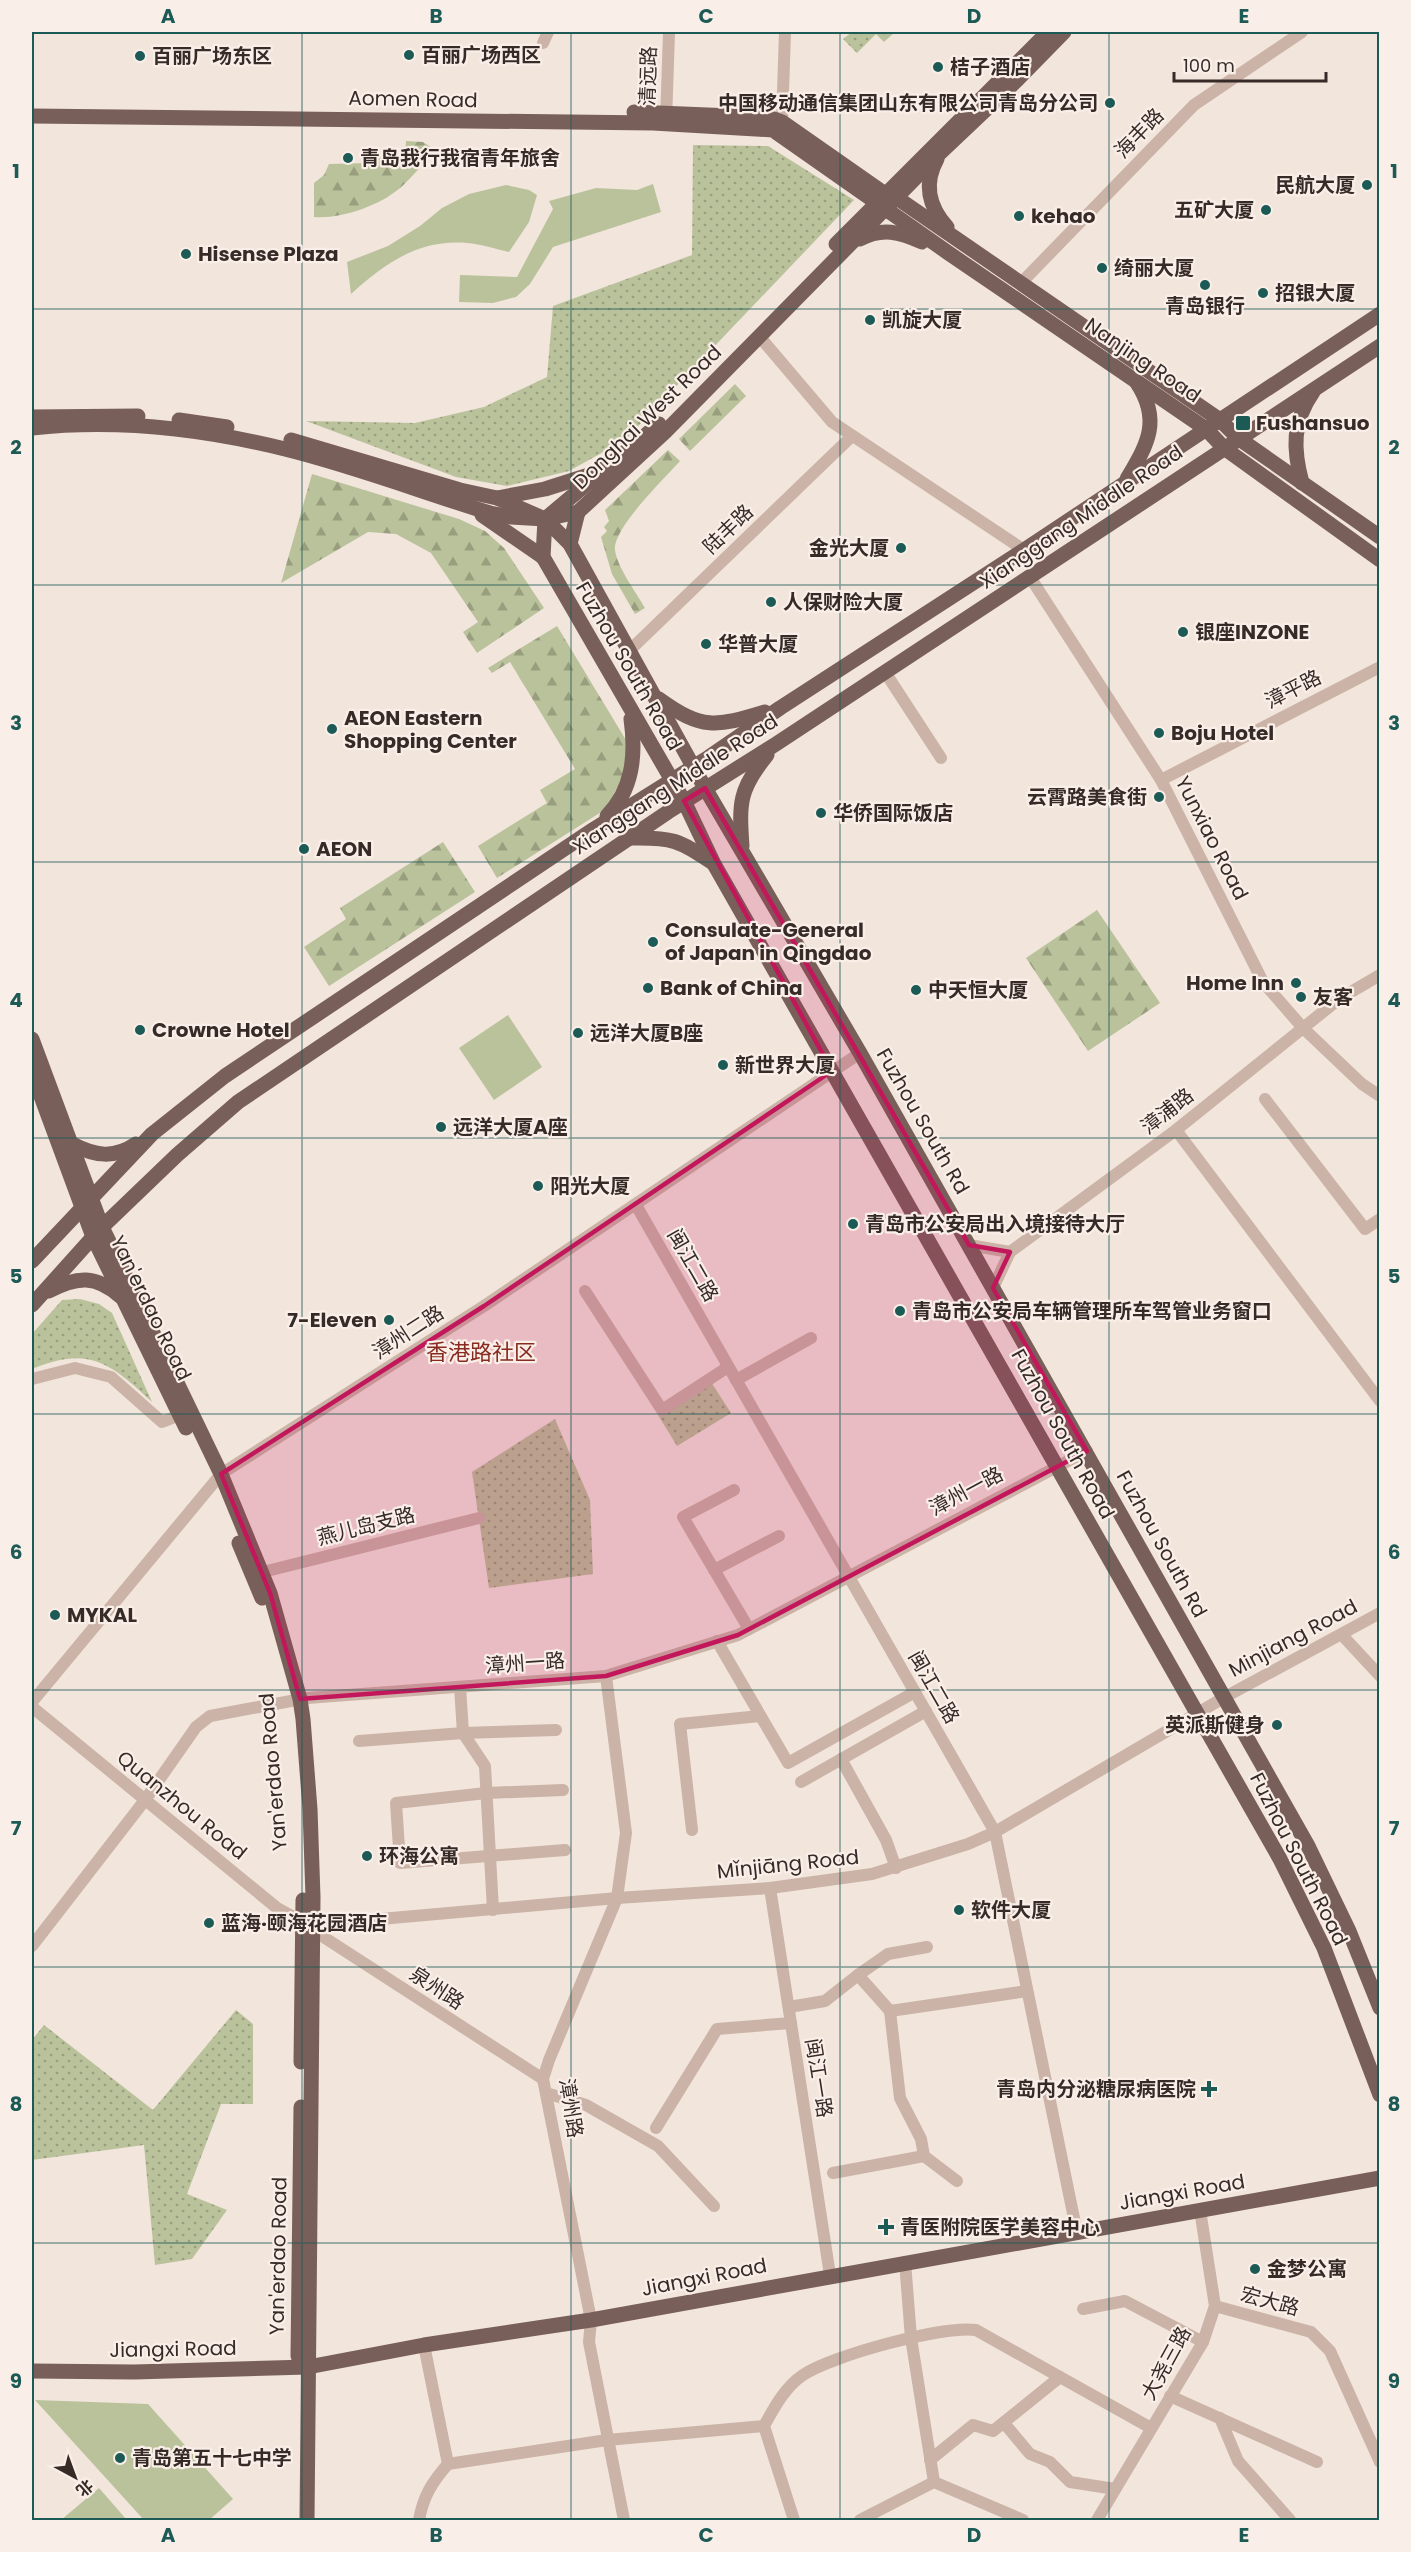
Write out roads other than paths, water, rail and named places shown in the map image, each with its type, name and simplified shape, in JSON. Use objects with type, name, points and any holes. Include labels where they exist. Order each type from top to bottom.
[{"type":"main road","name":"Donghai West Road","points":[[32,417],[118,415],[201,422],[287,439],[460,490],[497,498],[555,486],[607,467],[659,424],[886,201],[1047,32]]},
{"type":"main road","name":"Donghai West Road","points":[[32,428],[118,425],[231,438],[286,449],[512,517],[545,519],[578,512],[665,432],[852,243],[886,201],[1017,80],[1064,32]]},
{"type":"main road","name":"Aomen Road","points":[[32,107],[666,118],[773,130],[781,128]]},
{"type":"main road","name":"Aomen Road","points":[[32,116],[666,118]]},
{"type":"main road","points":[[781,128],[886,201]]},
{"type":"main road","points":[[941,152],[931,174],[930,201],[938,218],[956,238]]},
{"type":"main road","name":"Nanjing Road","points":[[886,201],[956,238],[1221,420],[1238,438],[1380,537]]},
{"type":"main road","name":"Nanjing Road","points":[[886,201],[947,252],[1206,429],[1224,448],[1380,560]]},
{"type":"main road","points":[[852,243],[868,234],[889,231],[947,252]]},
{"type":"main road","name":"Xianggang Middle Road","points":[[32,1261],[152,1134],[225,1077],[291,1030],[1380,314]]},
{"type":"main road","name":"Xianggang Middle Road","points":[[35,1301],[97,1232],[177,1155],[238,1102],[684,801],[776,744],[1380,346]]},
{"type":"main road","points":[[1124,483],[1145,450],[1150,432],[1150,414],[1146,398],[1134,378]]},
{"type":"main road","points":[[1302,483],[1296,458],[1295,434],[1305,405],[1319,385]]},
{"type":"main road","points":[[543,556],[545,519],[607,467]]},
{"type":"main road","points":[[497,498],[545,519]]},
{"type":"main road","points":[[464,504],[543,556]]},
{"type":"main road","points":[[570,544],[578,512]]},
{"type":"main road","name":"Fuzhou South Road","points":[[545,519],[570,544],[656,696],[693,767],[742,849]]},
{"type":"main road","name":"Fuzhou South Road","points":[[543,556],[629,710],[684,801],[714,864],[1280,1858],[1324,1948],[1380,2096]]},
{"type":"main road","points":[[656,696],[676,711],[698,722],[716,724],[732,722],[780,708]]},
{"type":"main road","points":[[594,829],[618,805],[630,778],[634,747],[629,710]]},
{"type":"main road","points":[[742,849],[740,813],[750,776],[776,744]]},
{"type":"main road","points":[[630,838],[663,837],[676,841],[714,864]]},
{"type":"main road","name":"Fuzhou South Rd","points":[[742,849],[1087,1451],[1225,1697]]},
{"type":"main road","name":"Yan'erdao Road","points":[[32,1039],[72,1144],[86,1204]]},
{"type":"main road","name":"Yan'erdao Road","points":[[32,1072],[124,1300],[180,1415],[217,1479],[262,1598],[295,1699]]},
{"type":"main road","points":[[72,1144],[88,1152],[106,1156],[126,1151],[152,1134]]},
{"type":"main road","name":"Yan'erdao Road","points":[[97,1232],[263,1572],[295,1699],[310,1809],[303,2367],[297,2520]]},
{"type":"main road","points":[[35,1301],[63,1283],[80,1280],[98,1281],[124,1300]]},
{"type":"main road","name":"Fuzhou South Road","points":[[1225,1697],[1308,1846],[1349,1931],[1380,2008]]},
{"type":"main road","name":"Jiangxi Road","points":[[32,2371],[134,2372],[303,2367],[424,2345],[591,2320],[1380,2178]]},
{"type":"main road","name":"Yan'erdao Road","points":[[303,2367],[307,2520]]},
{"type":"street","name":"清远路","points":[[666,118],[669,32]]},
{"type":"street","points":[[781,128],[784,32]]},
{"type":"street","name":"海丰路","points":[[1021,283],[1194,105],[1302,32]]},
{"type":"street","points":[[759,336],[821,411],[852,436],[1024,550]]},
{"type":"street","name":"陆丰路","points":[[630,650],[852,436]]},
{"type":"street","name":"Yunxiao Road","points":[[1030,577],[1161,780],[1263,982],[1303,1028],[1362,1084],[1380,1096]]},
{"type":"street","name":"漳平路","points":[[1161,780],[1380,666]]},
{"type":"street","points":[[885,672],[941,758]]},
{"type":"street","name":"漳浦路","points":[[1010,1252],[1176,1130],[1339,999],[1380,975]]},
{"type":"street","name":"漳州二路","points":[[32,1702],[217,1479],[484,1306],[860,1053]]},
{"type":"street","points":[[1265,1100],[1365,1229],[1380,1219]]},
{"type":"street","points":[[1176,1130],[1380,1401]]},
{"type":"street","name":"闽江二路","points":[[636,1205],[995,1832],[1077,2233]]},
{"type":"street","points":[[969,1245],[1010,1252],[993,1288]]},
{"type":"street","points":[[585,1291],[662,1410],[728,1367]]},
{"type":"street","points":[[736,1380],[812,1338]]},
{"type":"street","points":[[32,1379],[75,1368],[111,1377],[162,1422],[180,1415]]},
{"type":"street","name":"漳州一路","points":[[32,1946],[145,1800],[196,1727],[210,1716],[295,1699],[606,1676],[749,1629],[1087,1451]]},
{"type":"street","points":[[734,1490],[683,1518],[749,1629]]},
{"type":"street","name":"燕儿岛支路","points":[[263,1572],[478,1518]]},
{"type":"street","points":[[714,1570],[779,1536]]},
{"type":"street","name":"Minjiang Road","points":[[1225,1697],[1380,1613]]},
{"type":"street","points":[[1342,1635],[1380,1676]]},
{"type":"street","points":[[717,1641],[788,1763],[915,1692]]},
{"type":"street","name":"漳州路","points":[[606,1676],[626,1833],[616,1898],[543,2079],[591,2320],[589,2342],[624,2520]]},
{"type":"street","points":[[460,1687],[463,1733],[485,1766],[493,1910]]},
{"type":"street","name":"Mǐnjiāng Road","points":[[308,1924],[616,1898],[770,1888],[872,1874],[968,1844],[995,1832],[1225,1697]]},
{"type":"street","name":"Quanzhou Road","points":[[32,1707],[277,1908],[308,1924]]},
{"type":"street","points":[[801,1782],[926,1711]]},
{"type":"street","points":[[692,1830],[680,1724],[760,1716]]},
{"type":"street","points":[[359,1741],[463,1733],[556,1730]]},
{"type":"street","points":[[841,1759],[886,1840],[896,1868]]},
{"type":"street","points":[[563,1790],[486,1793],[396,1803],[400,1863],[565,1850]]},
{"type":"street","name":"闽江一路","points":[[770,1888],[831,2275]]},
{"type":"street","name":"泉州路","points":[[308,1924],[325,1938],[543,2079]]},
{"type":"street","points":[[789,2007],[825,2001],[888,1954],[927,1947]]},
{"type":"street","points":[[858,1975],[890,2011],[900,2098],[921,2139],[924,2156],[957,2181]]},
{"type":"street","points":[[890,2011],[1027,1991]]},
{"type":"street","points":[[656,2128],[717,2029],[791,2024]]},
{"type":"street","points":[[546,2093],[586,2105],[658,2146],[714,2206]]},
{"type":"street","points":[[833,2173],[924,2156]]},
{"type":"street","name":"大尧三路","points":[[1096,2520],[1203,2342],[1215,2306],[1200,2210]]},
{"type":"street","points":[[905,2262],[911,2338],[934,2482]]},
{"type":"street","points":[[1083,2308],[1125,2301],[1203,2342]]},
{"type":"street","name":"宏大路","points":[[1215,2306],[1311,2332],[1330,2351],[1380,2462]]},
{"type":"street","points":[[794,2520],[764,2426],[784,2394],[802,2376],[816,2368],[911,2338],[947,2330],[965,2328],[976,2330],[1151,2428]]},
{"type":"street","points":[[424,2345],[448,2464]]},
{"type":"street","points":[[930,2460],[973,2426],[993,2431],[1060,2377]]},
{"type":"street","points":[[1170,2396],[1317,2462]]},
{"type":"street","points":[[1220,2418],[1239,2461],[1290,2520]]},
{"type":"street","points":[[1004,2422],[1030,2454],[1050,2462],[1070,2482],[1115,2489]]},
{"type":"street","points":[[419,2520],[422,2501],[434,2480],[448,2464],[607,2440],[764,2426]]},
{"type":"street","points":[[860,2520],[934,2482]]},
{"type":"street","points":[[934,2482],[1023,2520]]},
{"type":"place","name":"百丽广场西区","points":[[409,55]]},
{"type":"place","name":"百丽广场东区","points":[[140,56]]},
{"type":"place","name":"桔子酒店","points":[[938,67]]},
{"type":"place","name":"中国移动通信集团山东有限公司青岛分公司","points":[[1110,103]]},
{"type":"place","name":"青岛我行我宿青年旅舍","points":[[348,158]]},
{"type":"place","name":"民航大厦","points":[[1367,185]]},
{"type":"place","name":"五矿大厦","points":[[1266,210]]},
{"type":"place","name":"kehao","points":[[1019,216]]},
{"type":"place","name":"Hisense Plaza","points":[[186,254]]},
{"type":"place","name":"绮丽大厦","points":[[1102,268]]},
{"type":"place","name":"青岛银行","points":[[1205,285]]},
{"type":"place","name":"招银大厦","points":[[1263,293]]},
{"type":"place","name":"凯旋大厦","points":[[870,320]]},
{"type":"place","name":"Fushansuo","points":[[1243,423]]},
{"type":"place","name":"金光大厦","points":[[901,548]]},
{"type":"place","name":"人保财险大厦","points":[[771,602]]},
{"type":"place","name":"银座INZONE","points":[[1183,632]]},
{"type":"place","name":"华普大厦","points":[[706,644]]},
{"type":"place","name":"AEON Eastern Shopping Center","points":[[332,729]]},
{"type":"place","name":"Boju Hotel","points":[[1159,733]]},
{"type":"place","name":"云霄路美食街","points":[[1159,797]]},
{"type":"place","name":"华侨国际饭店","points":[[821,813]]},
{"type":"place","name":"AEON","points":[[304,849]]},
{"type":"place","name":"Consulate-General of Japan in Qingdao","points":[[653,942]]},
{"type":"place","name":"Home Inn","points":[[1296,983]]},
{"type":"place","name":"Bank of China","points":[[648,988]]},
{"type":"place","name":"中天恒大厦","points":[[916,990]]},
{"type":"place","name":"友客","points":[[1301,997]]},
{"type":"place","name":"Crowne Hotel","points":[[140,1030]]},
{"type":"place","name":"远洋大厦B座","points":[[578,1033]]},
{"type":"place","name":"新世界大厦","points":[[723,1065]]},
{"type":"place","name":"远洋大厦A座","points":[[441,1127]]},
{"type":"place","name":"阳光大厦","points":[[538,1186]]},
{"type":"place","name":"青岛市公安局出入境接待大厅","points":[[853,1224]]},
{"type":"place","name":"青岛市公安局车辆管理所车驾管业务窗口","points":[[900,1311]]},
{"type":"place","name":"7-Eleven","points":[[389,1320]]},
{"type":"place","name":"MYKAL","points":[[55,1615]]},
{"type":"place","name":"英派斯健身","points":[[1277,1725]]},
{"type":"place","name":"环海公寓","points":[[367,1856]]},
{"type":"place","name":"软件大厦","points":[[959,1910]]},
{"type":"place","name":"蓝海·颐海花园酒店","points":[[209,1923]]},
{"type":"place","name":"青岛内分泌糖尿病医院","points":[[1209,2089]]},
{"type":"place","name":"青医附院医学美容中心","points":[[886,2227]]},
{"type":"place","name":"金梦公寓","points":[[1255,2269]]},
{"type":"place","name":"青岛第五十七中学","points":[[120,2458]]},
{"type":"district","name":"香港路社区","points":[[481,1352]]}]
